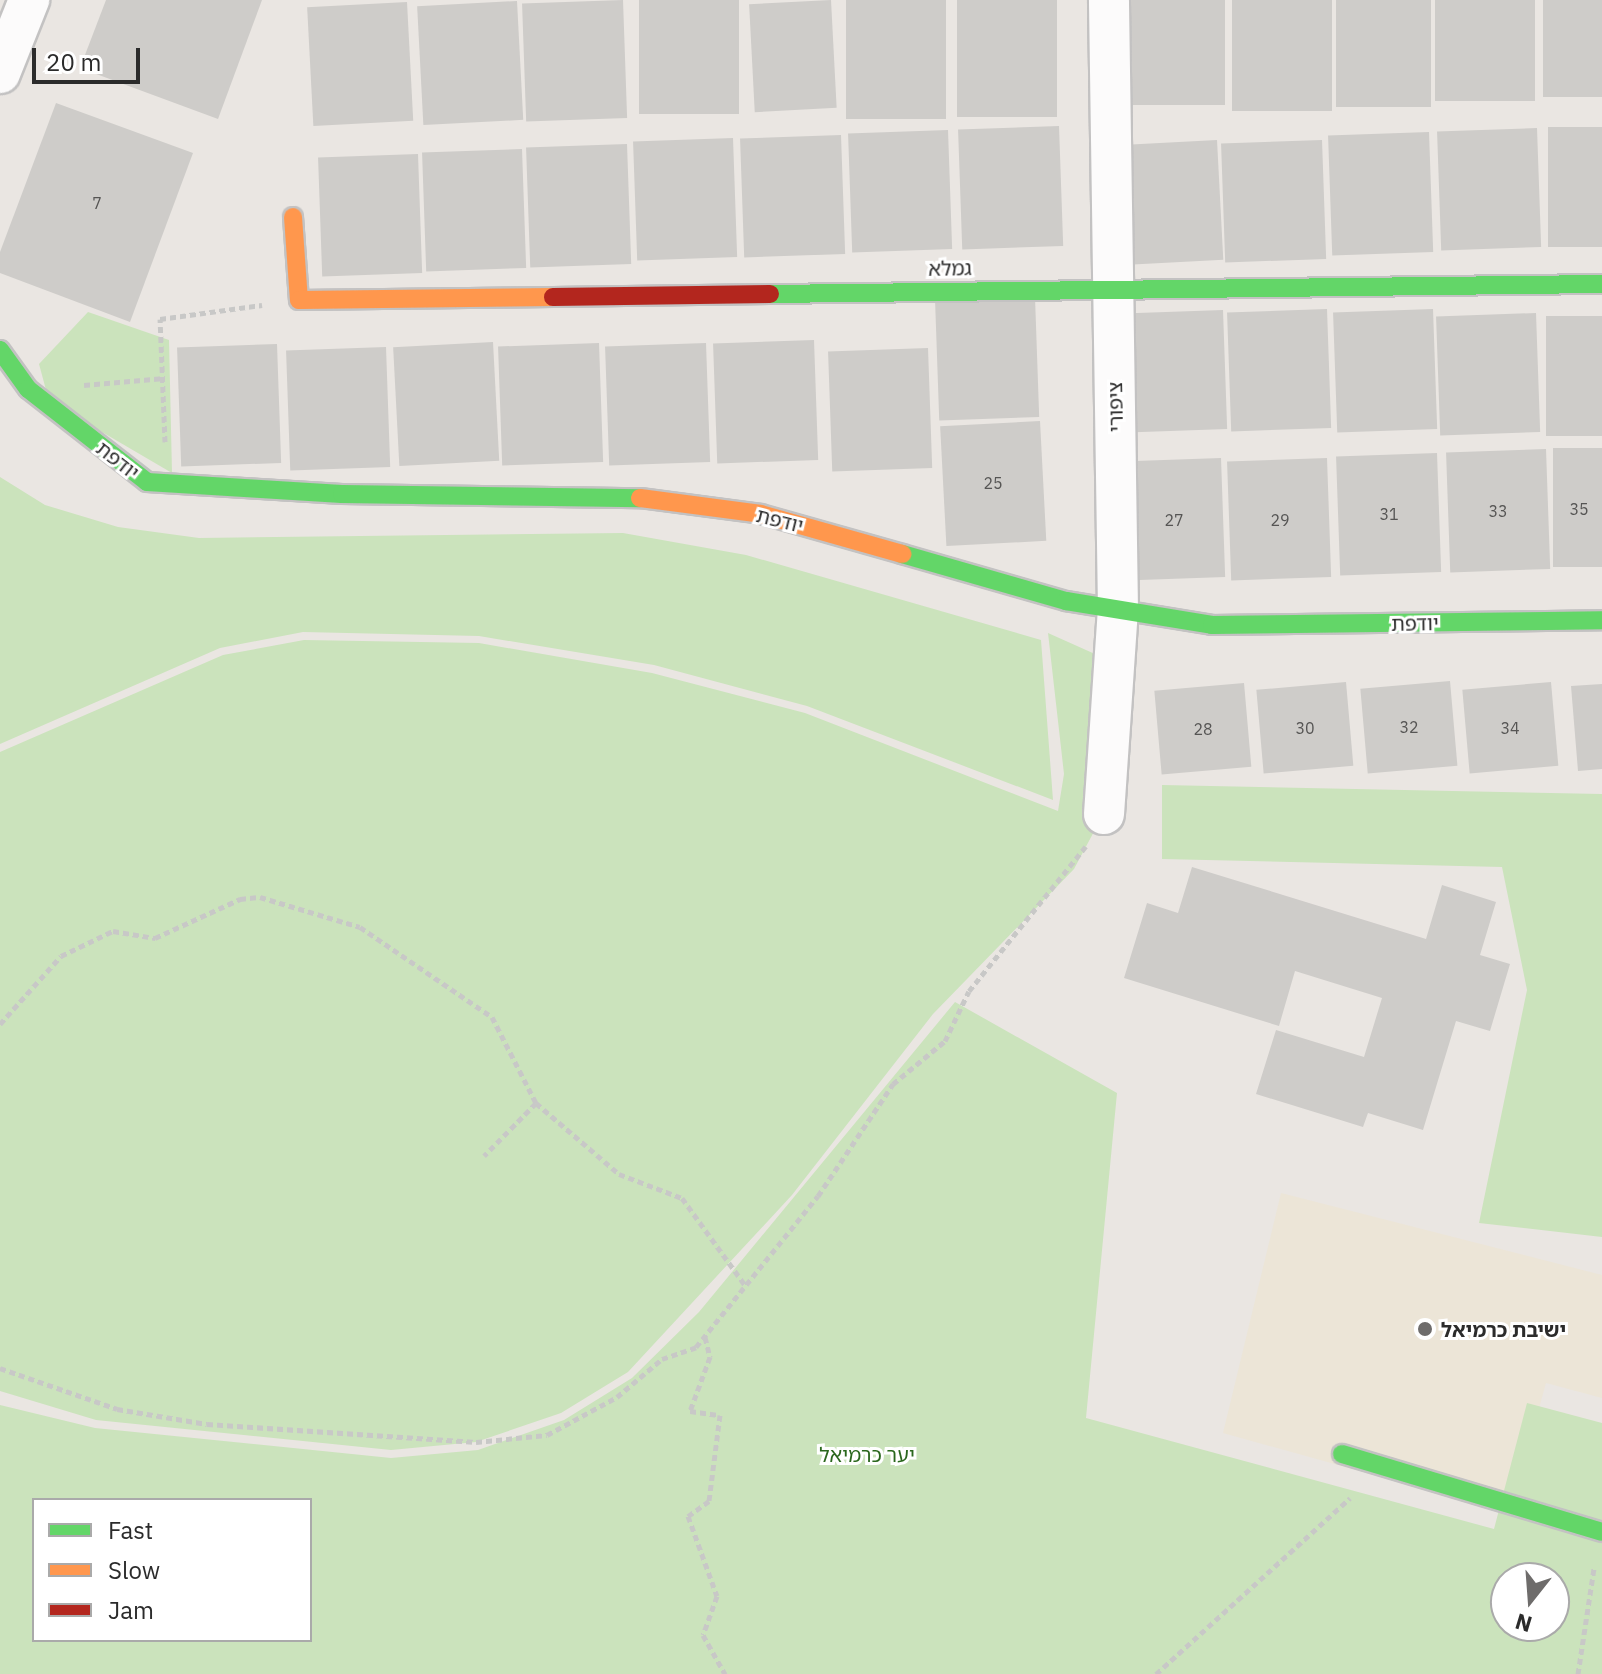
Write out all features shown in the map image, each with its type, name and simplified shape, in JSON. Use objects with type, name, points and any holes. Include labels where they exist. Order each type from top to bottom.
[{"type":"street","points":[[0,73],[29,0]]},
{"type":"street","name":"ציפורי","points":[[1104,814],[1118,610],[1109,0]]},
{"type":"street","points":[[293,217],[299,300]]},
{"type":"street","name":"גמלא","points":[[299,300],[1113,287],[1602,284]]},
{"type":"street","name":"יודפת","points":[[0,350],[28,389],[147,482],[342,494],[636,497],[761,514],[1118,610],[1212,625],[1602,620]]},
{"type":"street","points":[[1342,1454],[1599,1531]]},
{"type":"path","points":[[162,483],[165,378],[160,319],[299,300]]},
{"type":"path","points":[[65,418],[87,381],[165,378]]},
{"type":"path","points":[[0,1368],[117,1409],[207,1424],[476,1442],[547,1435],[705,1336],[818,1196],[893,1084],[945,1041],[969,991],[1069,874],[1104,814]]},
{"type":"path","points":[[0,1024],[61,956],[113,931],[155,938],[240,899],[260,897],[360,927],[456,988],[492,1017],[536,1103],[619,1174],[682,1198],[728,1253],[745,1285]]},
{"type":"path","points":[[484,1156],[536,1103]]},
{"type":"path","points":[[705,1336],[710,1357],[690,1411],[720,1415],[709,1501],[688,1516],[717,1596],[703,1635],[725,1674]]},
{"type":"path","points":[[1156,1674],[1357,1492]]},
{"type":"path","points":[[1578,1674],[1599,1531]]},
{"type":"shaded area","name":"ישיבת כרמיאל","points":[[1281,1193],[1602,1275],[1602,1398],[1546,1383],[1510,1513],[1223,1433]]},
{"type":"green space","points":[[88,312],[169,340],[172,473],[49,401],[39,364]]},
{"type":"green space","points":[[0,477],[45,505],[118,527],[199,538],[623,533],[746,555],[1041,640],[1053,800],[807,706],[654,665],[479,636],[303,632],[220,648],[0,744]]},
{"type":"green space","points":[[1048,633],[1124,667],[1113,796],[1074,869],[933,1014],[792,1195],[628,1372],[561,1413],[476,1442],[391,1450],[96,1420],[0,1391],[0,752],[223,655],[304,640],[479,643],[652,673],[805,713],[1058,811],[1064,774]]},
{"type":"green space","points":[[1162,785],[1602,794],[1602,1237],[1479,1223],[1527,990],[1502,867],[1162,859]]},
{"type":"green space","name":"יער כרמיאל","points":[[955,1002],[1117,1093],[1086,1418],[1494,1529],[1527,1403],[1602,1423],[1602,1674],[0,1674],[0,1405],[95,1428],[391,1458],[478,1450],[564,1420],[632,1378],[699,1312]]},
{"type":"building","points":[[106,0],[262,0],[218,119],[80,68]]},
{"type":"building","points":[[623,0],[627,118],[526,121],[522,4]]},
{"type":"building","points":[[639,0],[739,0],[739,114],[639,114]]},
{"type":"building","points":[[831,0],[837,108],[755,112],[749,4]]},
{"type":"building","points":[[846,0],[946,0],[946,119],[846,119]]},
{"type":"building","points":[[957,0],[1057,0],[1057,117],[957,117]]},
{"type":"building","points":[[1124,0],[1225,0],[1225,105],[1124,105]]},
{"type":"building","points":[[1232,0],[1332,0],[1332,111],[1232,111]]},
{"type":"building","points":[[1336,0],[1431,0],[1431,107],[1336,107]]},
{"type":"building","points":[[1435,0],[1535,0],[1535,101],[1435,101]]},
{"type":"building","points":[[1543,0],[1602,0],[1602,97],[1543,97]]},
{"type":"building","points":[[517,1],[523,120],[423,125],[417,6]]},
{"type":"building","points":[[407,2],[413,121],[313,126],[307,7]]},
{"type":"building","points":[[56,103],[193,153],[130,322],[0,273],[0,252]]},
{"type":"building","points":[[1059,126],[1063,246],[962,249],[958,130]]},
{"type":"building","points":[[1548,127],[1602,127],[1602,247],[1548,247]]},
{"type":"building","points":[[1537,128],[1541,247],[1441,250],[1437,131]]},
{"type":"building","points":[[948,130],[952,249],[852,252],[848,133]]},
{"type":"building","points":[[1429,132],[1433,252],[1332,255],[1328,136]]},
{"type":"building","points":[[841,135],[845,254],[744,257],[740,139]]},
{"type":"building","points":[[733,138],[737,257],[637,260],[633,141]]},
{"type":"building","points":[[1217,140],[1223,260],[1123,265],[1117,145]]},
{"type":"building","points":[[1322,140],[1326,259],[1225,262],[1221,144]]},
{"type":"building","points":[[627,144],[631,264],[530,267],[526,148]]},
{"type":"building","points":[[522,149],[526,268],[426,271],[422,152]]},
{"type":"building","points":[[418,154],[422,273],[322,276],[318,157]]},
{"type":"building","points":[[1035,297],[1039,417],[939,420],[935,300]]},
{"type":"building","points":[[1327,309],[1331,428],[1231,431],[1227,312]]},
{"type":"building","points":[[1433,309],[1437,429],[1337,432],[1333,312]]},
{"type":"building","points":[[1223,310],[1227,429],[1127,432],[1123,313]]},
{"type":"building","points":[[1536,313],[1540,432],[1440,435],[1436,316]]},
{"type":"building","points":[[1546,316],[1602,316],[1602,436],[1546,436]]},
{"type":"building","points":[[814,340],[818,460],[717,463],[713,344]]},
{"type":"building","points":[[493,342],[499,461],[399,466],[393,347]]},
{"type":"building","points":[[599,343],[603,462],[502,465],[498,347]]},
{"type":"building","points":[[706,343],[710,462],[609,465],[605,347]]},
{"type":"building","points":[[277,344],[281,463],[181,466],[177,347]]},
{"type":"building","points":[[386,347],[390,467],[290,470],[286,350]]},
{"type":"building","points":[[928,348],[932,468],[832,471],[828,351]]},
{"type":"building","points":[[1040,421],[1046,541],[946,546],[940,426]]},
{"type":"building","points":[[1553,448],[1602,448],[1602,567],[1553,567]]},
{"type":"building","points":[[1546,449],[1550,569],[1450,572],[1446,452]]},
{"type":"building","points":[[1437,453],[1441,572],[1340,575],[1336,457]]},
{"type":"building","points":[[1221,458],[1225,577],[1125,580],[1121,461]]},
{"type":"building","points":[[1327,458],[1331,577],[1231,580],[1227,461]]},
{"type":"building","points":[[1450,681],[1457,766],[1368,774],[1360,689]]},
{"type":"building","points":[[1346,682],[1353,766],[1264,774],[1256,690]]},
{"type":"building","points":[[1551,682],[1558,766],[1470,773],[1462,690]]},
{"type":"building","points":[[1244,683],[1251,767],[1162,775],[1154,691]]},
{"type":"building","points":[[1602,684],[1602,769],[1578,771],[1571,686]]},
{"type":"building","points":[[1192,867],[1426,939],[1442,885],[1496,902],[1480,955],[1510,964],[1490,1031],[1456,1021],[1423,1130],[1368,1113],[1363,1127],[1256,1094],[1276,1030],[1364,1057],[1382,998],[1295,971],[1279,1026],[1124,978],[1147,903],[1178,913]]},
{"type":"traffic: fast","points":[[770,294],[1602,284]]},
{"type":"traffic: fast","points":[[0,350],[28,389],[147,482],[342,494],[640,498]]},
{"type":"traffic: fast","points":[[902,554],[1066,601],[1212,625],[1602,620]]},
{"type":"traffic: fast","points":[[1342,1454],[1602,1532]]},
{"type":"traffic: slow","points":[[293,217],[299,300],[553,297]]},
{"type":"traffic: slow","points":[[640,498],[761,514],[902,554]]},
{"type":"traffic: jam","points":[[553,297],[770,294]]},
{"type":"place","name":"ישיבת כרמיאל","points":[[1425,1329]]}]
